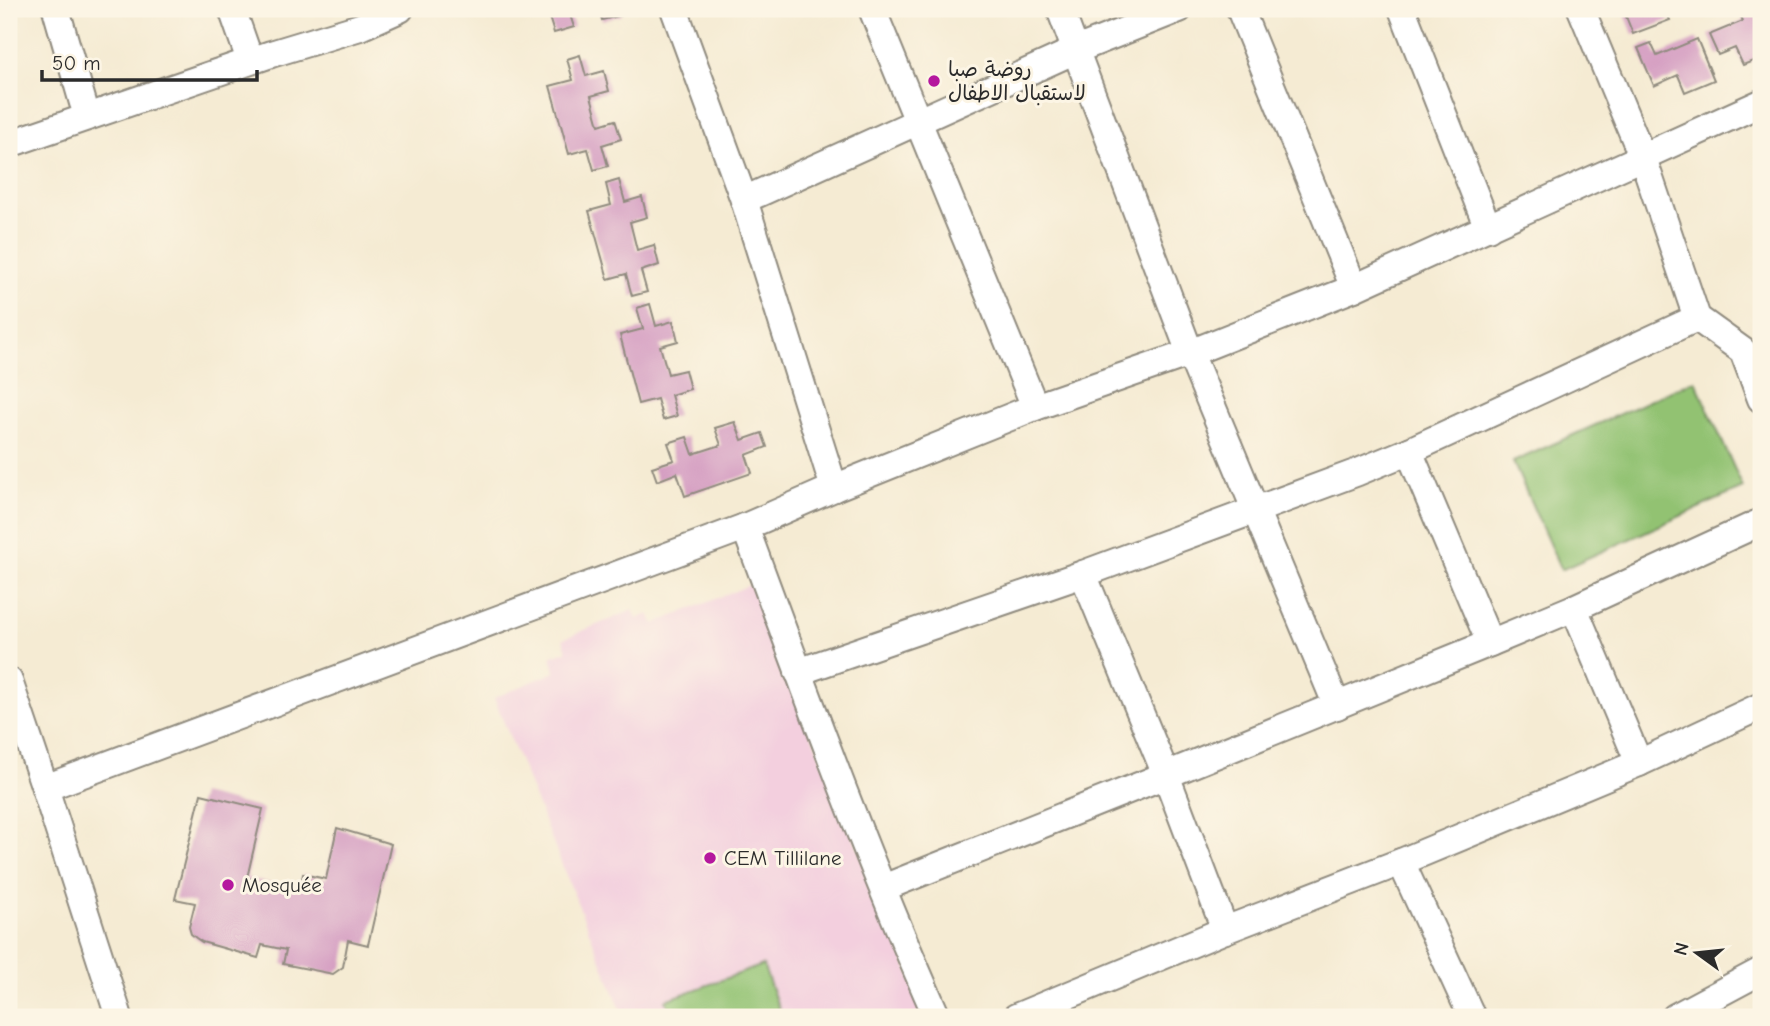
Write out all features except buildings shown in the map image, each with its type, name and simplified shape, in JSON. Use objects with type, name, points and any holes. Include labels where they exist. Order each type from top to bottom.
[{"type":"street","points":[[56,9],[83,103]]},
{"type":"street","points":[[232,9],[246,49]]},
{"type":"street","points":[[9,128],[361,9]]},
{"type":"street","points":[[9,144],[271,54],[360,27],[400,9]]},
{"type":"street","points":[[674,9],[744,200],[834,488]]},
{"type":"street","points":[[872,9],[1035,407]]},
{"type":"street","points":[[1060,9],[1190,354],[1336,706]]},
{"type":"street","points":[[744,200],[1076,50],[1179,9]]},
{"type":"street","points":[[1240,9],[1354,288]]},
{"type":"street","points":[[1402,9],[1488,228]]},
{"type":"street","points":[[1581,9],[1643,158],[1697,318],[1752,347],[1761,399]]},
{"type":"street","points":[[45,788],[746,527],[834,488],[1035,407],[1190,354],[1354,288],[1761,103]]},
{"type":"street","points":[[798,672],[1083,574],[1409,451],[1697,318]]},
{"type":"street","points":[[1409,451],[1490,643]]},
{"type":"street","points":[[883,888],[1574,608],[1761,522]]},
{"type":"street","points":[[746,527],[798,672],[908,951],[937,1017]]},
{"type":"street","points":[[1083,574],[1166,775],[1225,930]]},
{"type":"street","points":[[1574,608],[1639,763]]},
{"type":"street","points":[[9,686],[119,1017]]},
{"type":"street","points":[[1016,1017],[1639,763],[1761,706]]},
{"type":"street","points":[[1401,862],[1472,1017]]},
{"type":"street","points":[[1675,1017],[1761,971]]},
{"type":"shaded area","name":"CEM Tillilane","points":[[750,585],[927,1017],[624,1017],[494,698],[555,672],[551,656],[567,651],[563,639],[633,610],[637,619],[649,614],[654,624]]},
{"type":"green space","points":[[1695,380],[1743,488],[1561,570],[1513,462]]},
{"type":"green space","points":[[763,965],[782,1017],[672,1017],[666,1000]]},
{"type":"place","name":"روضة صبا لاستقبال الاطفال","points":[[934,81]]},
{"type":"place","name":"CEM Tillilane","points":[[710,858]]},
{"type":"place","name":"Mosquée","points":[[228,885]]}]
